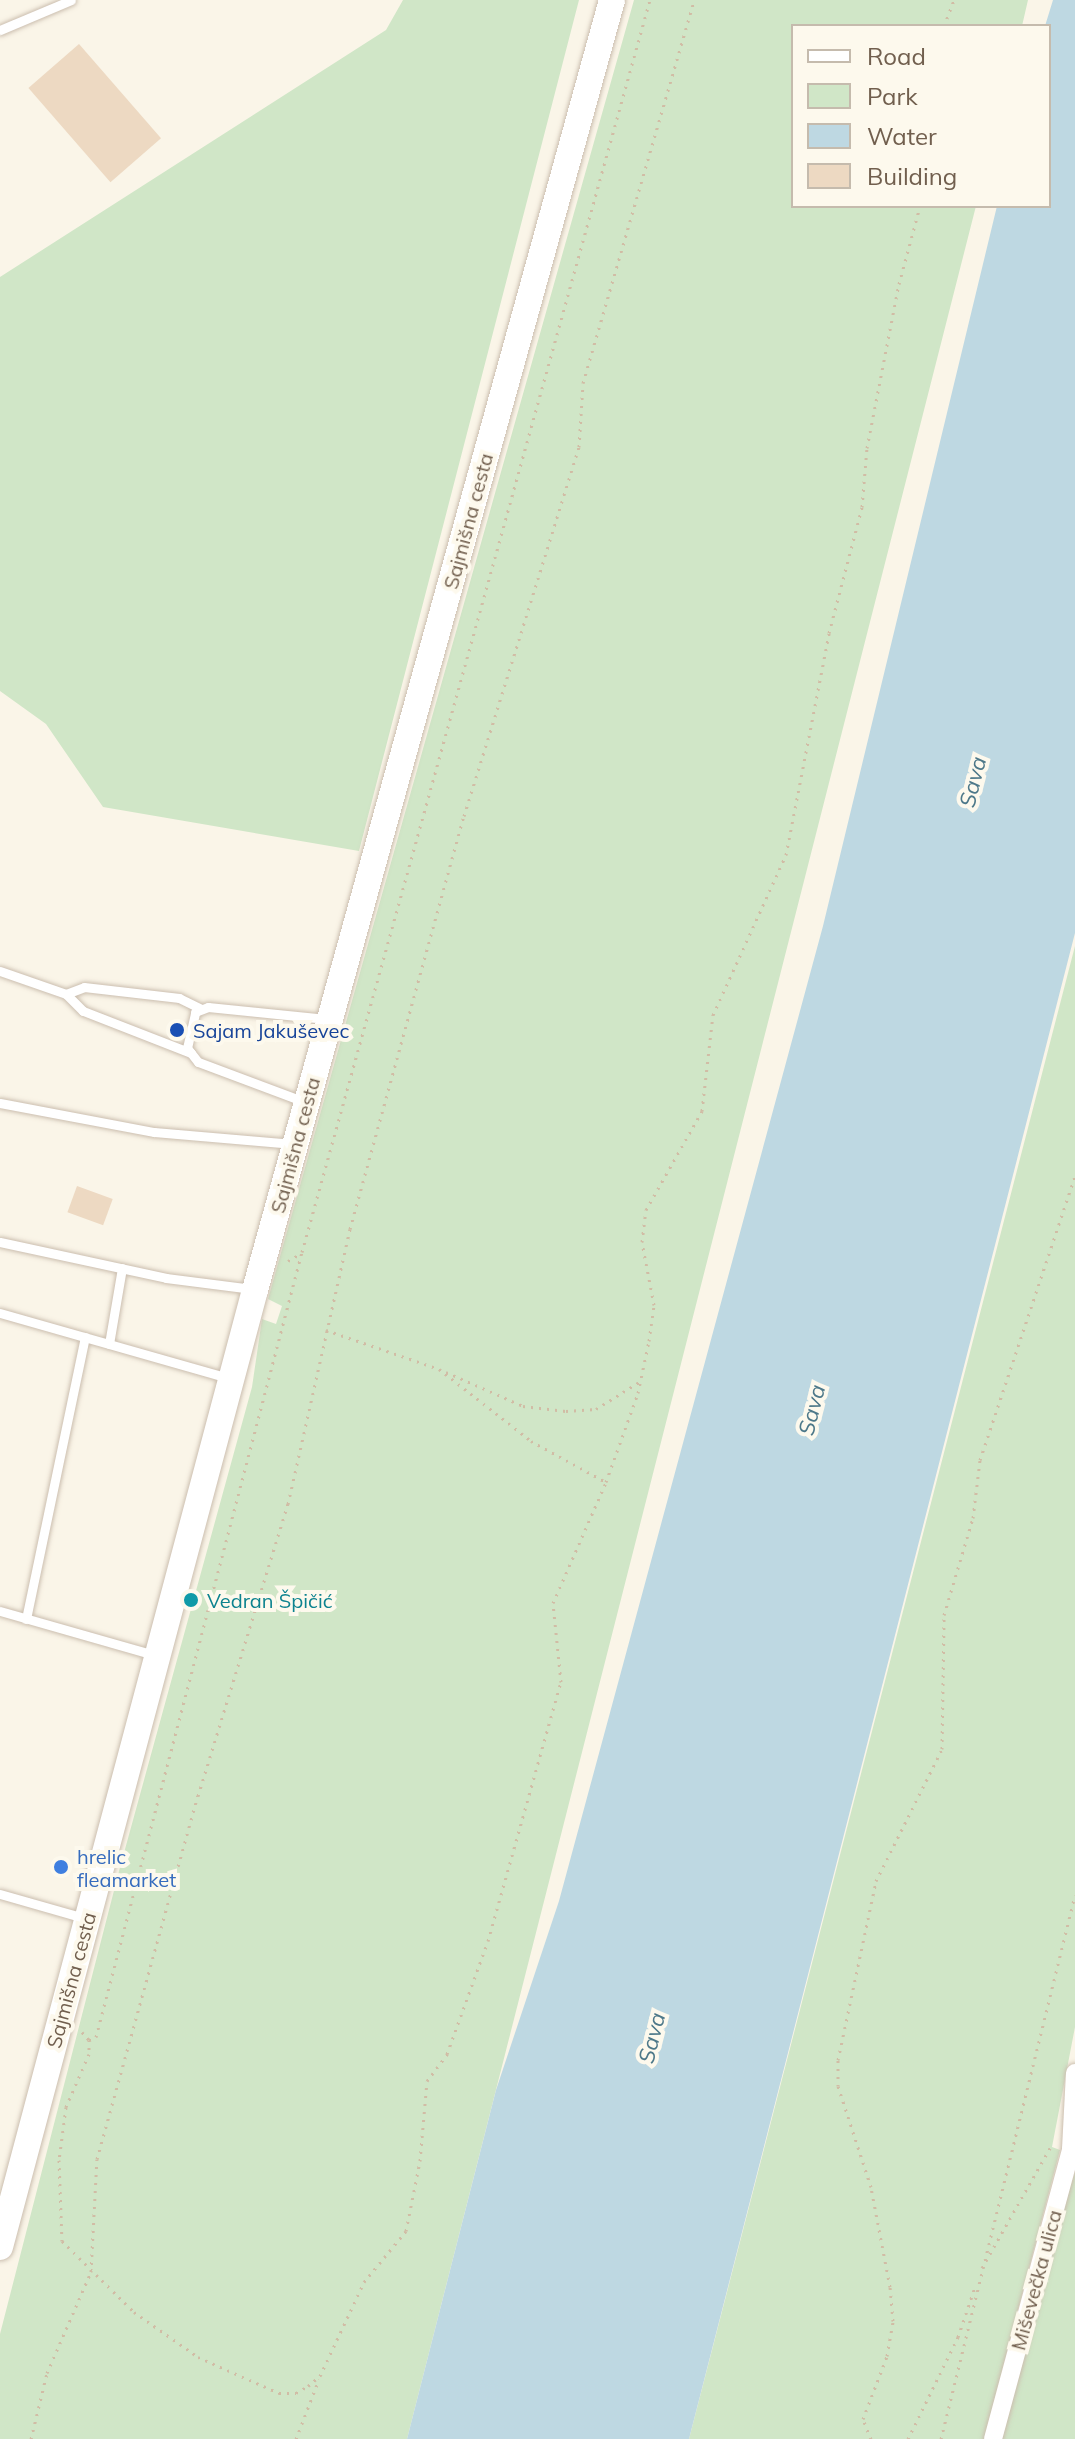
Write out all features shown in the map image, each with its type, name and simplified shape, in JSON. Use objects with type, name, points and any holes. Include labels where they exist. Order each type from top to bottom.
[{"type":"street","name":"Sajmišna cesta","points":[[0,2247],[255,1290],[612,0]]},
{"type":"street","name":"Miševečka ulica","points":[[993,2439],[1071,2149],[1075,2073]]},
{"type":"lane","points":[[0,30],[71,0]]},
{"type":"lane","points":[[0,971],[66,994],[83,1011],[191,1053]]},
{"type":"lane","points":[[66,994],[84,987],[179,998],[202,1009],[275,1011],[329,1019]]},
{"type":"lane","points":[[202,1009],[195,1012],[187,1048],[198,1062],[306,1103]]},
{"type":"lane","points":[[0,1103],[154,1132],[296,1144]]},
{"type":"lane","points":[[0,1242],[122,1268],[255,1290]]},
{"type":"lane","points":[[109,1344],[122,1268]]},
{"type":"lane","points":[[0,1313],[231,1379]]},
{"type":"lane","points":[[26,1619],[85,1337]]},
{"type":"lane","points":[[0,1611],[157,1656]]},
{"type":"lane","points":[[0,1894],[87,1919]]},
{"type":"path","points":[[89,2040],[96,2037],[302,1252],[650,0]]},
{"type":"path","points":[[31,2439],[47,2373],[91,2272],[97,2159],[198,1796],[288,1504],[326,1330],[459,831],[579,447],[583,383],[694,0]]},
{"type":"path","points":[[945,24],[954,0]]},
{"type":"path","points":[[296,2439],[346,2311],[406,2231],[420,2161],[427,2081],[447,2054],[488,1941],[561,1682],[553,1603],[606,1482],[640,1381],[654,1305],[642,1242],[646,1210],[702,1111],[713,1015],[786,855],[826,648],[862,507],[867,448],[899,284],[919,208]]},
{"type":"path","points":[[871,2439],[863,2419],[887,2356],[893,2321],[871,2187],[838,2086],[838,2060],[876,1881],[942,1749],[944,1615],[973,1518],[980,1460],[1049,1241],[1075,1176]]},
{"type":"path","points":[[326,1330],[439,1369],[523,1406],[566,1411],[596,1409],[640,1381]]},
{"type":"path","points":[[439,1369],[531,1441],[606,1482]]},
{"type":"path","points":[[941,2439],[1075,1895]]},
{"type":"path","points":[[62,2014],[89,2040],[89,2054],[66,2107],[57,2217],[62,2241],[134,2312],[198,2357],[279,2393],[296,2393],[320,2376]]},
{"type":"path","points":[[908,2439],[958,2337],[980,2274],[1037,2165],[1073,2128]]},
{"type":"green space","points":[[403,0],[579,0],[359,851],[103,807],[46,724],[0,691],[0,277],[386,30]]},
{"type":"green space","points":[[634,0],[1028,0],[1022,24],[791,24],[791,208],[975,208],[407,2439],[0,2439],[0,2334],[119,1871],[252,1387],[262,1319],[276,1324],[282,1306],[268,1299]]},
{"type":"green space","points":[[1075,946],[1075,2027],[1052,2147],[1060,2150],[984,2439],[689,2439]]},
{"type":"green space","points":[[1075,2172],[1075,2439],[1002,2439],[1053,2243]]},
{"type":"water","name":"Sava","points":[[1053,0],[1075,0],[1075,933],[689,2439],[407,2439],[496,2090],[559,1901],[823,926],[997,208],[1051,208],[1051,24],[1046,24]]},
{"type":"building","points":[[79,44],[161,138],[110,182],[28,88]]},
{"type":"building","points":[[77,1186],[113,1199],[103,1225],[67,1212]]},
{"type":"place","name":"Sajam Jakuševec","points":[[177,1030]]},
{"type":"place","name":"Vedran Špičić","points":[[191,1600]]},
{"type":"place","name":"hrelic fleamarket","points":[[61,1867]]}]
